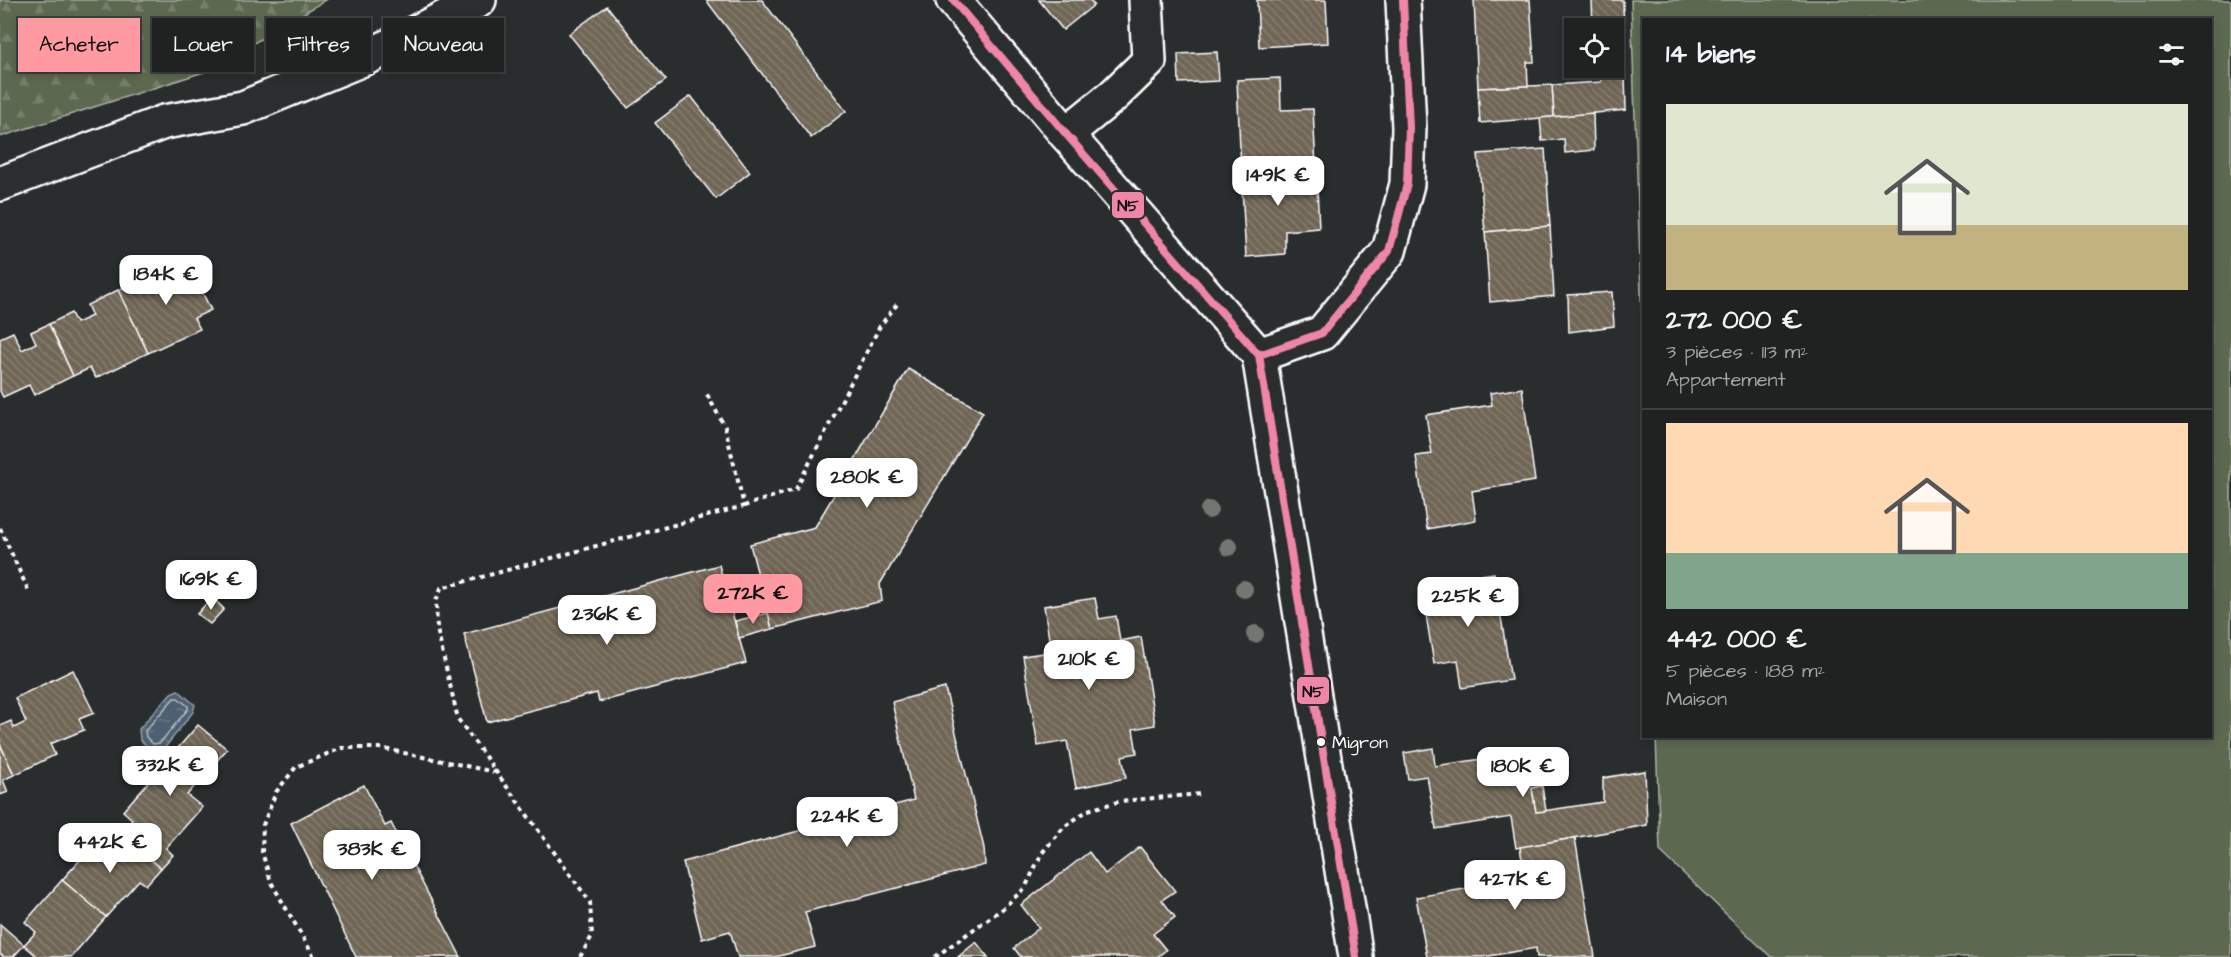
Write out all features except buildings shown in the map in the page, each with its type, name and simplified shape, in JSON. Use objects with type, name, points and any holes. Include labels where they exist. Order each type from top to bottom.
[{"type":"street","points":[[0,184],[164,122],[243,108],[370,56],[479,0]]},
{"type":"street","points":[[953,0],[1066,134],[1259,355],[1356,957]]},
{"type":"street","points":[[1066,134],[1114,95],[1149,61],[1146,0]]},
{"type":"street","points":[[1259,355],[1322,333],[1389,251],[1407,184],[1409,128],[1403,0]]},
{"type":"path","points":[[580,957],[592,936],[590,902],[458,719],[437,629],[436,601],[441,588],[744,506],[796,489],[880,326],[898,303]]},
{"type":"path","points":[[705,392],[724,427],[744,506]]},
{"type":"path","points":[[0,528],[29,592]]},
{"type":"path","points":[[314,957],[271,882],[262,852],[263,825],[276,792],[296,767],[341,748],[380,748],[495,772]]},
{"type":"path","points":[[935,957],[1002,909],[1025,888],[1042,853],[1064,826],[1088,810],[1121,801],[1201,794]]},
{"type":"green space","points":[[0,0],[326,0],[296,18],[266,18],[266,36],[254,43],[254,18],[152,18],[152,72],[204,72],[0,137]]},
{"type":"green space","points":[[1631,0],[2231,0],[2231,957],[1771,957],[1660,851],[1656,738],[2212,738],[2212,18],[1642,18],[1642,324]]},
{"type":"water","points":[[178,690],[195,705],[193,712],[163,750],[152,750],[140,740],[139,729],[171,693]]},
{"type":"transit line","name":"N5","points":[[953,0],[1066,134],[1259,355],[1356,957]]},
{"type":"transit line","name":"N5","points":[[1259,355],[1322,333],[1389,251],[1407,184],[1409,128],[1403,0]]},
{"type":"place","name":"Migron","points":[[1321,742]]}]
